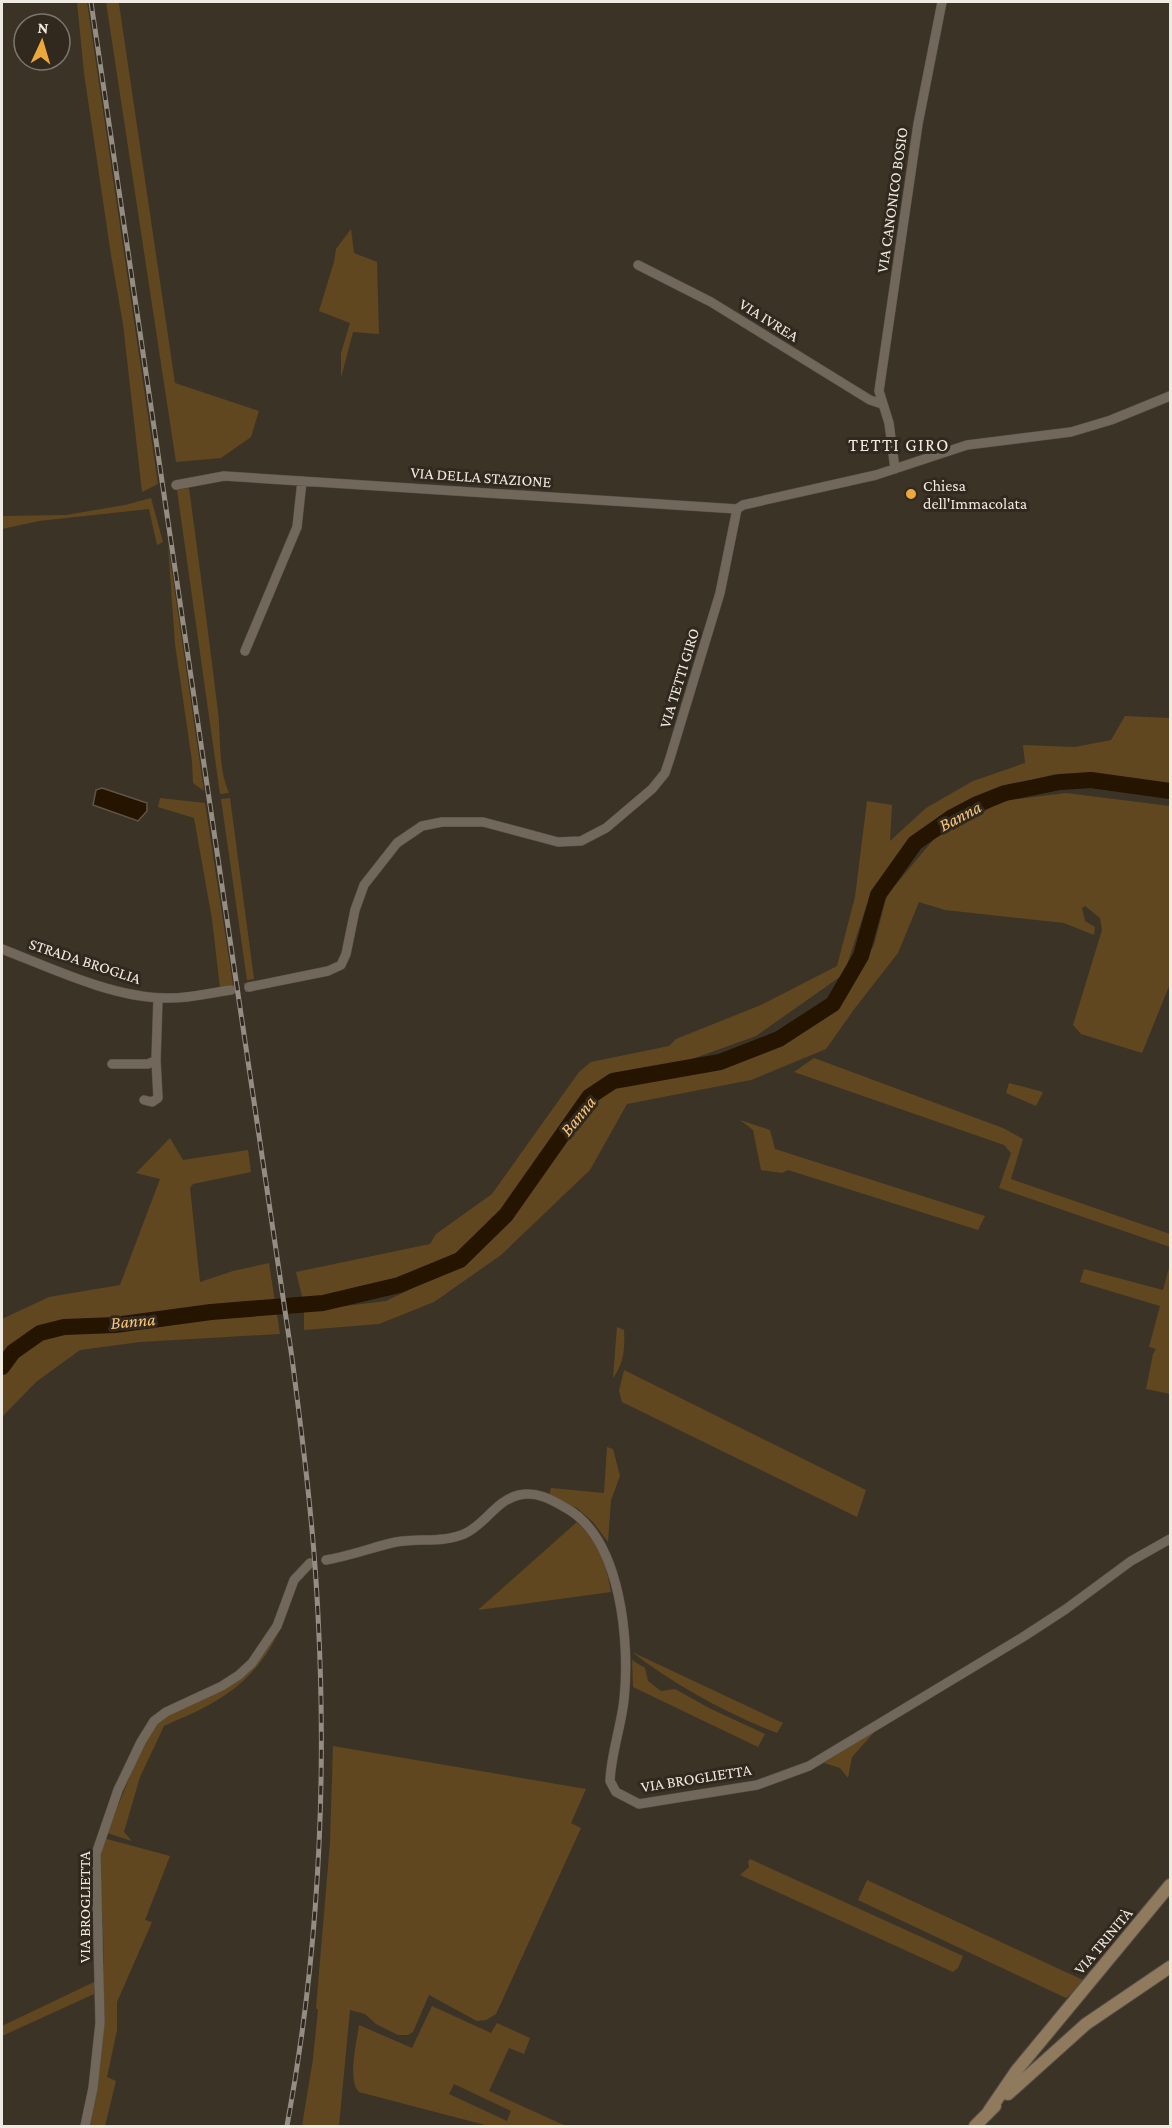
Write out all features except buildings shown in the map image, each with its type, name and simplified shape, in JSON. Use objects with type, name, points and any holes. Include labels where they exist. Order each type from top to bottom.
[{"type":"street","name":"VIA CANONICO BOSIO","points":[[895,469],[887,412],[882,404],[879,391],[916,141],[942,2]]},
{"type":"street","name":"VIA IVREA","points":[[638,265],[711,302],[870,400],[882,404]]},
{"type":"street","points":[[737,509],[843,484],[967,445],[1071,432],[1111,420],[1170,396]]},
{"type":"street","name":"VIA DELLA STAZIONE","points":[[176,485],[224,476],[737,509]]},
{"type":"street","points":[[244,651],[297,527],[302,481]]},
{"type":"street","name":"VIA TETTI GIRO","points":[[249,987],[328,971],[340,965],[346,954],[355,910],[364,885],[397,843],[422,826],[442,822],[483,822],[551,841],[581,841],[606,828],[652,789],[664,773],[670,758],[704,648],[724,578],[737,509]]},
{"type":"street","name":"STRADA BROGLIA","points":[[2,949],[129,994],[178,998],[231,990]]},
{"type":"street","points":[[144,1100],[152,1102],[159,1098],[156,1060],[158,998]]},
{"type":"street","points":[[112,1064],[148,1064],[156,1060]]},
{"type":"street","name":"VIA BROGLIETTA","points":[[326,1560],[398,1542],[444,1539],[462,1535],[483,1521],[505,1501],[519,1495],[541,1496],[578,1516],[596,1537],[612,1574],[625,1641],[624,1703],[610,1781],[616,1792],[639,1804],[757,1785],[817,1762],[1066,1610],[1131,1561],[1170,1539]]},
{"type":"street","name":"VIA BROGLIETTA","points":[[85,2127],[93,2088],[100,2024],[96,1854],[118,1790],[147,1730],[160,1716],[222,1686],[252,1663],[277,1626],[294,1580],[310,1563]]},
{"type":"street","name":"VIA TRINITÀ","points":[[989,2111],[1017,2070],[1170,1885]]},
{"type":"street","points":[[975,2127],[989,2111],[1073,2035],[1120,1999],[1170,1966]]},
{"type":"street","points":[[1061,2017],[1073,2035]]},
{"type":"shaded area","points":[[77,2],[87,2],[158,484],[142,492],[123,324],[84,73]]},
{"type":"shaded area","points":[[106,2],[118,2],[119,4],[175,383],[259,411],[251,437],[221,458],[176,462]]},
{"type":"shaded area","points":[[351,229],[354,253],[377,262],[379,334],[353,332],[341,378],[341,353],[350,323],[319,311],[336,249]]},
{"type":"shaded area","points":[[189,488],[218,712],[221,764],[229,793],[220,794],[177,490]]},
{"type":"shaded area","points":[[151,498],[163,542],[157,545],[149,509],[39,521],[2,529],[2,517],[4,516],[66,515]]},
{"type":"shaded area","points":[[168,545],[204,791],[193,783],[192,761],[175,644]]},
{"type":"shaded area","points":[[1125,716],[1170,718],[1170,786],[1160,787],[1105,778],[1055,774],[1001,788],[950,810],[914,838],[877,886],[866,907],[844,974],[756,1036],[681,1063],[610,1075],[586,1095],[504,1209],[461,1252],[400,1282],[303,1300],[296,1272],[430,1244],[436,1234],[492,1194],[579,1072],[591,1062],[669,1046],[676,1039],[761,1005],[837,966],[855,897],[867,801],[892,805],[890,841],[926,808],[973,781],[1025,763],[1023,745],[1075,747],[1111,740]]},
{"type":"shaded area","points":[[102,788],[147,803],[147,811],[138,821],[93,805],[96,790]]},
{"type":"shaded area","points":[[1066,793],[1170,806],[1170,984],[1142,1053],[1081,1034],[1073,1025],[1102,930],[1100,918],[1085,906],[1082,908],[1085,921],[1095,927],[1094,935],[1064,923],[945,910],[919,902],[898,953],[826,1049],[751,1080],[627,1104],[590,1170],[501,1255],[434,1302],[379,1324],[304,1330],[304,1311],[386,1301],[461,1265],[507,1222],[592,1104],[613,1087],[719,1069],[779,1045],[838,1008],[874,945],[887,895],[934,839],[1003,801]]},
{"type":"shaded area","points":[[160,798],[205,803],[233,985],[220,988],[212,919],[194,818],[158,807]]},
{"type":"shaded area","points":[[230,798],[254,979],[247,980],[221,799]]},
{"type":"shaded area","points":[[814,1058],[1003,1128],[1023,1139],[1011,1179],[1170,1234],[1170,1247],[999,1188],[1011,1153],[1004,1145],[794,1072]]},
{"type":"shaded area","points":[[1009,1083],[1043,1092],[1036,1106],[1006,1093]]},
{"type":"shaded area","points":[[740,1120],[770,1130],[775,1149],[985,1216],[978,1230],[788,1170],[782,1173],[761,1170],[753,1130]]},
{"type":"shaded area","points":[[170,1138],[183,1160],[248,1150],[251,1172],[193,1184],[190,1188],[200,1282],[233,1271],[269,1263],[280,1334],[140,1342],[80,1350],[36,1382],[2,1417],[2,1319],[49,1297],[120,1285],[160,1179],[136,1173]]},
{"type":"shaded area","points":[[1169,1268],[1170,1394],[1146,1389],[1156,1349],[1149,1347],[1160,1306],[1080,1282],[1084,1269],[1163,1290]]},
{"type":"shaded area","points":[[617,1327],[624,1330],[624,1350],[620,1367],[613,1378]]},
{"type":"shaded area","points":[[624,1370],[866,1490],[857,1517],[622,1402],[619,1391]]},
{"type":"shaded area","points":[[607,1447],[613,1449],[620,1476],[611,1500],[608,1542],[593,1522],[577,1508],[549,1496],[551,1488],[604,1493]]},
{"type":"shaded area","points":[[577,1522],[601,1554],[611,1592],[478,1610]]},
{"type":"shaded area","points":[[284,1621],[262,1660],[244,1681],[207,1706],[164,1726],[140,1777],[124,1832],[132,1841],[107,1833],[148,1732],[166,1715],[250,1668]]},
{"type":"shaded area","points":[[632,1652],[783,1723],[777,1733],[739,1717],[702,1698]]},
{"type":"shaded area","points":[[632,1660],[645,1668],[648,1681],[661,1691],[675,1689],[765,1734],[758,1747],[633,1687]]},
{"type":"shaded area","points":[[877,1729],[852,1757],[848,1778],[840,1768],[824,1763]]},
{"type":"shaded area","points":[[333,1746],[586,1789],[571,1823],[581,1828],[496,2014],[486,2020],[477,2021],[429,1995],[413,2032],[408,2035],[398,2035],[376,2024],[365,2014],[350,2010],[339,2126],[302,2126],[318,2010],[316,2008],[330,1843]]},
{"type":"shaded area","points":[[103,1838],[170,1856],[145,1920],[152,1922],[117,2002],[117,2030],[107,2077],[116,2081],[105,2126],[88,2126],[98,2078],[103,2029],[104,1954],[101,1872]]},
{"type":"shaded area","points":[[750,1859],[963,1956],[958,1968],[953,1972],[740,1875],[749,1867]]},
{"type":"shaded area","points":[[867,1880],[1085,1981],[1066,1998],[858,1900]]},
{"type":"shaded area","points":[[94,1982],[94,1994],[2,2036],[2,2026]]},
{"type":"shaded area","points":[[432,2006],[491,2033],[497,2023],[530,2038],[524,2054],[509,2048],[489,2091],[566,2126],[489,2126],[359,2092],[355,2086],[353,2070],[359,2025],[412,2048]],"holes":[[[454,2084],[511,2111],[507,2121],[449,2094]]]},
{"type":"waterway","name":"Banna","points":[[2,1367],[13,1352],[40,1333],[64,1327],[115,1325],[211,1312],[323,1303],[399,1285],[460,1260],[506,1215],[589,1097],[613,1081],[720,1062],[779,1039],[833,1004],[861,956],[878,895],[915,843],[952,817],[1005,793],[1060,782],[1091,780],[1170,791]]},
{"type":"tunnel","points":[[231,990],[249,987]]},
{"type":"railway","points":[[91,2],[292,1358],[311,1518],[321,1679],[318,1872],[306,2000],[287,2126]]},
{"type":"place","name":"Chiesa dell'Immacolata","points":[[911,494]]},
{"type":"district","name":"TETTI GIRO","points":[[899,445]]}]
